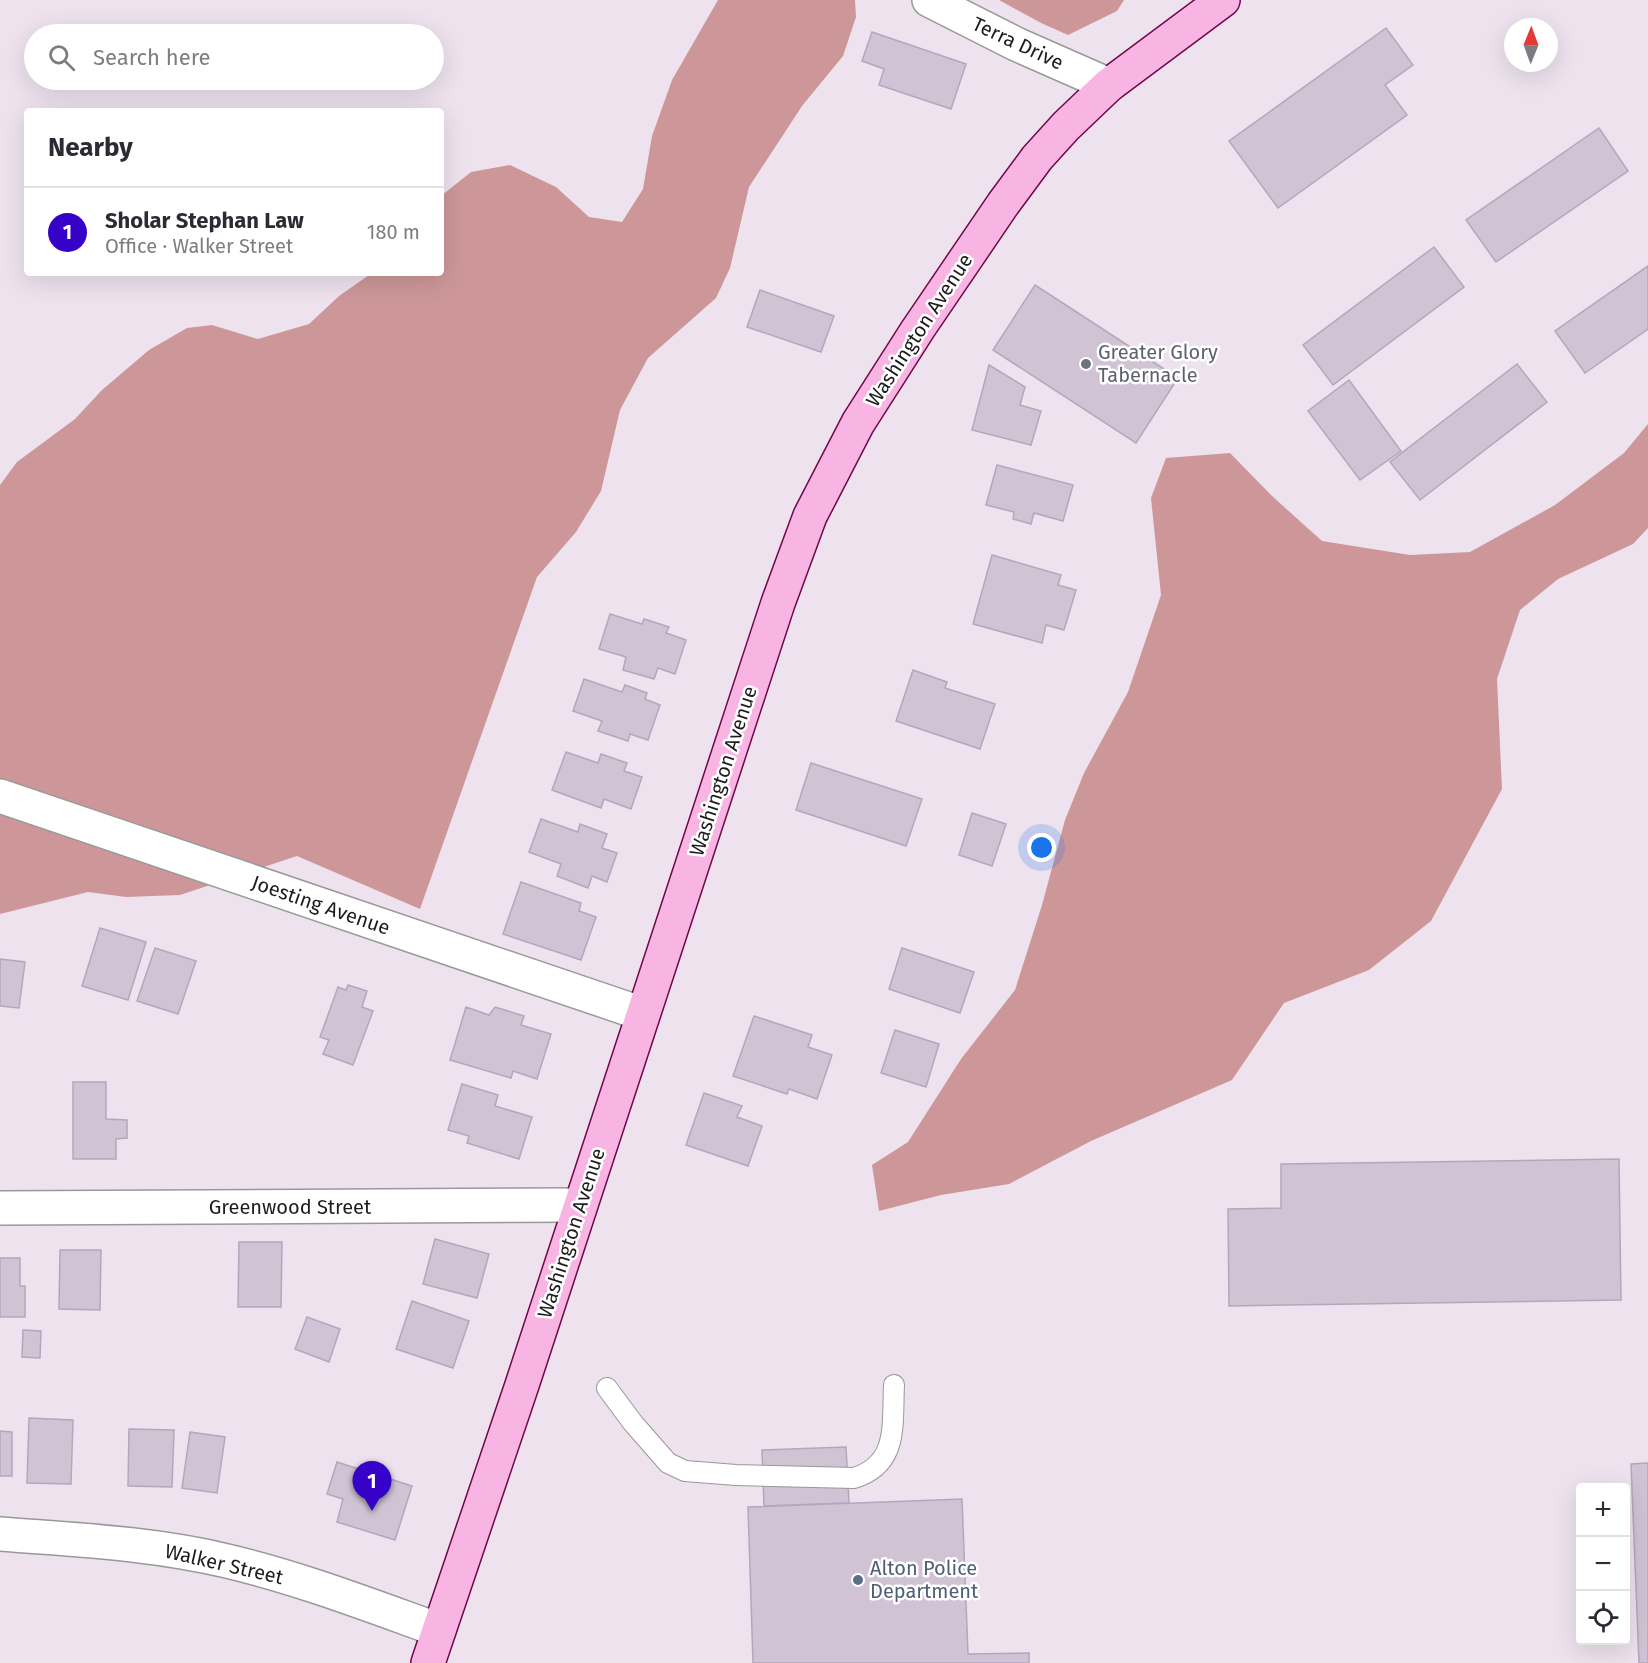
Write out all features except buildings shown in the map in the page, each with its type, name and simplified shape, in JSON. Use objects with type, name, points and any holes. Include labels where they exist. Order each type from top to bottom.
[{"type":"main road","name":"Washington Avenue","points":[[428,1663],[778,603],[815,507],[858,423],[918,329],[1037,158],[1066,126],[1109,85],[1222,0]]},
{"type":"street","name":"Terra Drive","points":[[929,0],[1016,44],[1109,85]]},
{"type":"street","name":"Joesting Avenue","points":[[0,796],[643,1014]]},
{"type":"street","name":"Greenwood Street","points":[[0,1208],[579,1205]]},
{"type":"street","name":"Walker Street","points":[[0,1534],[124,1544],[227,1561],[320,1587],[439,1630]]},
{"type":"lane","points":[[607,1388],[633,1423],[668,1463],[685,1472],[854,1478],[876,1468],[887,1455],[892,1436],[894,1385]]},
{"type":"shaded area","points":[[718,0],[855,0],[856,17],[843,56],[802,106],[749,187],[730,268],[716,298],[648,358],[620,410],[601,491],[576,532],[537,577],[420,909],[297,856],[180,895],[126,897],[88,892],[0,914],[0,485],[17,462],[75,419],[102,390],[149,350],[187,328],[212,325],[258,339],[309,324],[339,296],[368,276],[444,276],[444,194],[471,172],[510,165],[556,187],[589,217],[622,222],[643,189],[652,136],[672,80]]},
{"type":"shaded area","points":[[999,0],[1124,0],[1117,11],[1068,35]]},
{"type":"shaded area","points":[[1648,424],[1648,528],[1633,544],[1558,579],[1520,610],[1497,679],[1502,789],[1431,921],[1369,970],[1284,1003],[1232,1080],[1091,1141],[1009,1184],[941,1195],[879,1211],[872,1165],[908,1142],[961,1059],[1015,990],[1042,905],[1065,820],[1084,773],[1128,692],[1161,595],[1151,498],[1166,458],[1230,453],[1272,496],[1322,541],[1410,555],[1470,552],[1555,505],[1624,453]]},
{"type":"place","name":"Greater Glory Tabernacle","points":[[1086,364]]},
{"type":"place","name":"Sholar Stephan Law","points":[[372,1511]]},
{"type":"place","name":"Alton Police Department","points":[[858,1580]]}]
